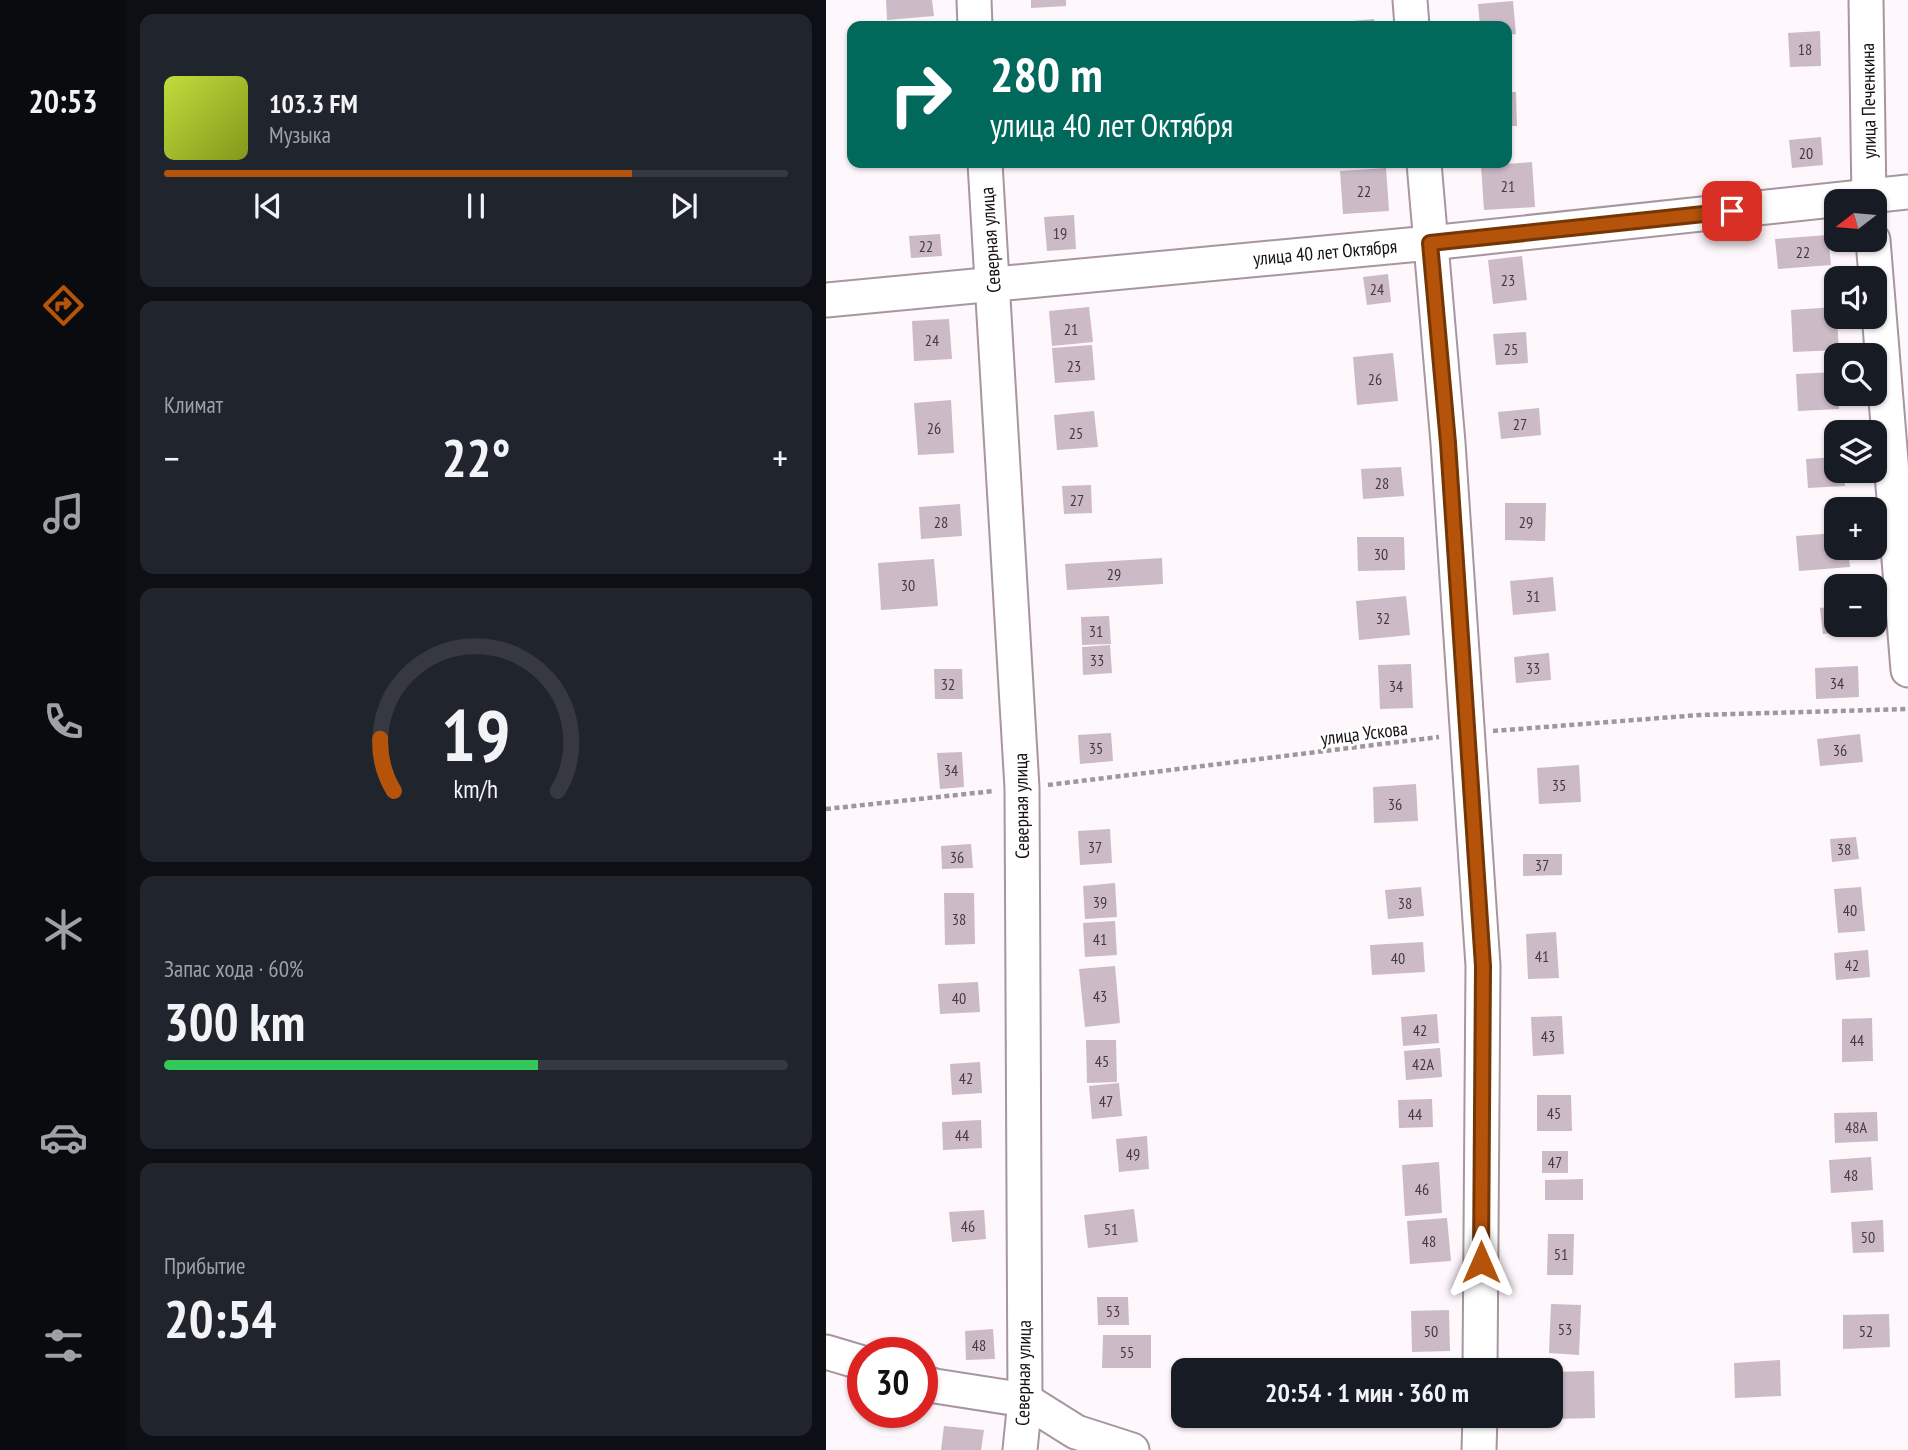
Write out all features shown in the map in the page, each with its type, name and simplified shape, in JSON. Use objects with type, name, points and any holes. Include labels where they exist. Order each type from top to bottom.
[{"type":"street","points":[[974,0],[975,21]]},
{"type":"street","points":[[1410,0],[1412,21]]},
{"type":"street","name":"улица Печенкина","points":[[1866,0],[1869,189]]},
{"type":"street","name":"Северная улица","points":[[985,168],[1022,788],[1025,1400],[1020,1450]]},
{"type":"street","points":[[1424,168],[1448,443],[1483,966],[1480,1358]]},
{"type":"street","name":"улица 40 лет Октября","points":[[1887,196],[1908,192]]},
{"type":"street","name":"улица 40 лет Октября","points":[[826,300],[1824,204]]},
{"type":"street","points":[[1874,252],[1908,670]]},
{"type":"street","points":[[826,1352],[847,1358]]},
{"type":"street","points":[[938,1386],[1025,1400],[1076,1432],[1132,1450]]},
{"type":"street","points":[[1479,1450],[1480,1428]]},
{"type":"path","name":"улица Ускова","points":[[826,809],[1022,788],[1468,733],[1699,715],[1908,709]]},
{"type":"building","points":[[886,0],[932,0],[934,16],[887,20]]},
{"type":"building","points":[[1031,0],[1066,0],[1066,6],[1031,8]]},
{"type":"building","points":[[1513,1],[1516,34],[1512,34],[1512,21],[1480,21],[1478,4]]},
{"type":"building","points":[[1820,31],[1821,66],[1790,67],[1788,33]]},
{"type":"building","points":[[1512,92],[1516,92],[1517,126],[1512,126]]},
{"type":"building","points":[[1821,137],[1823,165],[1792,168],[1789,140]]},
{"type":"building","points":[[1532,162],[1535,207],[1484,210],[1481,168],[1512,168],[1512,164]]},
{"type":"building","points":[[1386,168],[1389,211],[1343,214],[1340,171]]},
{"type":"building","points":[[1074,215],[1076,249],[1047,251],[1044,217]]},
{"type":"building","points":[[940,234],[942,256],[911,258],[909,236]]},
{"type":"building","points":[[1824,235],[1824,252],[1830,252],[1831,265],[1778,269],[1775,239]]},
{"type":"building","points":[[1522,256],[1527,300],[1493,304],[1488,260]]},
{"type":"building","points":[[1388,274],[1391,302],[1367,305],[1363,277]]},
{"type":"building","points":[[1089,307],[1093,342],[1052,346],[1049,311]]},
{"type":"building","points":[[1824,308],[1824,329],[1838,329],[1839,343],[1824,343],[1824,351],[1793,352],[1791,310]]},
{"type":"building","points":[[949,319],[952,359],[914,361],[912,321]]},
{"type":"building","points":[[1526,332],[1528,363],[1496,365],[1493,334]]},
{"type":"building","points":[[1092,345],[1095,380],[1055,383],[1052,348]]},
{"type":"building","points":[[1393,353],[1398,401],[1357,405],[1353,357]]},
{"type":"building","points":[[1824,373],[1824,406],[1839,406],[1839,409],[1798,411],[1796,374]]},
{"type":"building","points":[[951,400],[954,453],[918,455],[914,403]]},
{"type":"building","points":[[1539,408],[1541,435],[1501,439],[1498,412]]},
{"type":"building","points":[[1094,411],[1098,447],[1057,450],[1054,415]]},
{"type":"building","points":[[1824,458],[1824,483],[1845,483],[1845,486],[1808,488],[1806,459]]},
{"type":"building","points":[[1401,467],[1404,496],[1363,499],[1361,469]]},
{"type":"building","points":[[1091,485],[1092,513],[1064,514],[1062,486]]},
{"type":"building","points":[[1505,503],[1546,503],[1545,541],[1505,540]]},
{"type":"building","points":[[960,504],[962,536],[921,539],[919,507]]},
{"type":"building","points":[[1824,534],[1824,560],[1849,560],[1850,567],[1799,571],[1796,536]]},
{"type":"building","points":[[1357,537],[1404,537],[1405,570],[1358,571]]},
{"type":"building","points":[[1162,558],[1163,584],[1067,590],[1065,564]]},
{"type":"building","points":[[934,559],[938,606],[881,610],[878,563]]},
{"type":"building","points":[[1553,577],[1556,611],[1513,615],[1510,581]]},
{"type":"building","points":[[1406,596],[1410,635],[1359,640],[1356,601]]},
{"type":"building","points":[[1820,608],[1824,608],[1824,634],[1823,634]]},
{"type":"building","points":[[1109,616],[1111,644],[1082,645],[1081,617]]},
{"type":"building","points":[[1110,645],[1112,673],[1083,675],[1082,647]]},
{"type":"building","points":[[1549,653],[1551,680],[1516,683],[1514,657]]},
{"type":"building","points":[[1411,664],[1413,708],[1380,709],[1378,665]]},
{"type":"building","points":[[1858,666],[1859,697],[1816,699],[1815,668]]},
{"type":"building","points":[[934,669],[962,669],[963,699],[935,699]]},
{"type":"building","points":[[1111,733],[1113,761],[1080,764],[1078,735]]},
{"type":"building","points":[[1860,734],[1863,762],[1820,766],[1817,739]]},
{"type":"building","points":[[962,752],[964,787],[940,789],[937,753]]},
{"type":"building","points":[[1579,765],[1581,802],[1539,804],[1537,768]]},
{"type":"building","points":[[1416,784],[1418,821],[1374,823],[1373,787]]},
{"type":"building","points":[[1110,829],[1112,863],[1080,865],[1078,831]]},
{"type":"building","points":[[1856,837],[1859,859],[1832,862],[1830,839]]},
{"type":"building","points":[[971,844],[973,868],[942,869],[941,846]]},
{"type":"building","points":[[1523,854],[1562,854],[1562,875],[1523,876]]},
{"type":"building","points":[[1115,883],[1117,917],[1085,919],[1083,886]]},
{"type":"building","points":[[1421,887],[1424,916],[1388,919],[1385,890]]},
{"type":"building","points":[[1861,887],[1865,931],[1838,933],[1834,889]]},
{"type":"building","points":[[944,893],[974,893],[975,944],[945,945]]},
{"type":"building","points":[[1115,921],[1117,955],[1085,957],[1083,923]]},
{"type":"building","points":[[1556,932],[1559,978],[1528,979],[1526,934]]},
{"type":"building","points":[[1423,942],[1425,972],[1372,975],[1370,945]]},
{"type":"building","points":[[1868,950],[1870,977],[1836,980],[1834,953]]},
{"type":"building","points":[[1115,966],[1120,1023],[1085,1027],[1079,969]]},
{"type":"building","points":[[978,982],[980,1012],[940,1014],[938,984]]},
{"type":"building","points":[[1437,1014],[1439,1043],[1403,1046],[1401,1017]]},
{"type":"building","points":[[1562,1016],[1564,1054],[1533,1056],[1531,1017]]},
{"type":"building","points":[[1872,1018],[1873,1061],[1842,1062],[1842,1019]]},
{"type":"building","points":[[1086,1040],[1116,1040],[1117,1082],[1087,1083]]},
{"type":"building","points":[[1440,1048],[1442,1077],[1406,1080],[1404,1051]]},
{"type":"building","points":[[980,1062],[982,1093],[952,1095],[950,1064]]},
{"type":"building","points":[[1119,1083],[1122,1116],[1092,1119],[1089,1086]]},
{"type":"building","points":[[1537,1095],[1571,1095],[1572,1131],[1537,1131]]},
{"type":"building","points":[[1432,1099],[1433,1127],[1399,1128],[1398,1100]]},
{"type":"building","points":[[1877,1112],[1878,1141],[1835,1143],[1834,1113]]},
{"type":"building","points":[[981,1120],[982,1148],[943,1150],[942,1122]]},
{"type":"building","points":[[1147,1136],[1149,1169],[1119,1172],[1116,1139]]},
{"type":"building","points":[[1542,1151],[1568,1151],[1568,1173],[1542,1173]]},
{"type":"building","points":[[1871,1157],[1873,1190],[1831,1193],[1829,1160]]},
{"type":"building","points":[[1439,1162],[1442,1213],[1405,1216],[1402,1165]]},
{"type":"building","points":[[1583,1179],[1583,1200],[1545,1200],[1545,1180]]},
{"type":"building","points":[[1134,1209],[1138,1242],[1088,1248],[1084,1215]]},
{"type":"building","points":[[984,1210],[986,1239],[952,1242],[949,1212]]},
{"type":"building","points":[[1447,1218],[1451,1261],[1410,1264],[1407,1221]]},
{"type":"building","points":[[1883,1220],[1884,1252],[1853,1253],[1851,1222]]},
{"type":"building","points":[[1548,1234],[1574,1234],[1573,1275],[1547,1275]]},
{"type":"building","points":[[1097,1297],[1128,1297],[1129,1325],[1098,1325]]},
{"type":"building","points":[[1551,1304],[1581,1305],[1579,1355],[1549,1353]]},
{"type":"building","points":[[1449,1310],[1450,1351],[1412,1352],[1411,1311]]},
{"type":"building","points":[[1889,1314],[1890,1347],[1843,1349],[1843,1315]]},
{"type":"building","points":[[993,1329],[995,1359],[966,1360],[965,1331]]},
{"type":"building","points":[[1103,1335],[1151,1335],[1151,1368],[1102,1368]]},
{"type":"building","points":[[1780,1360],[1781,1396],[1735,1398],[1734,1363]]},
{"type":"building","points":[[1594,1371],[1595,1418],[1563,1419],[1563,1372]]},
{"type":"building","points":[[944,1426],[984,1430],[981,1450],[941,1450]]},
{"type":"route","points":[[1481,1262],[1483,966],[1448,443],[1430,243],[1732,211]]}]
